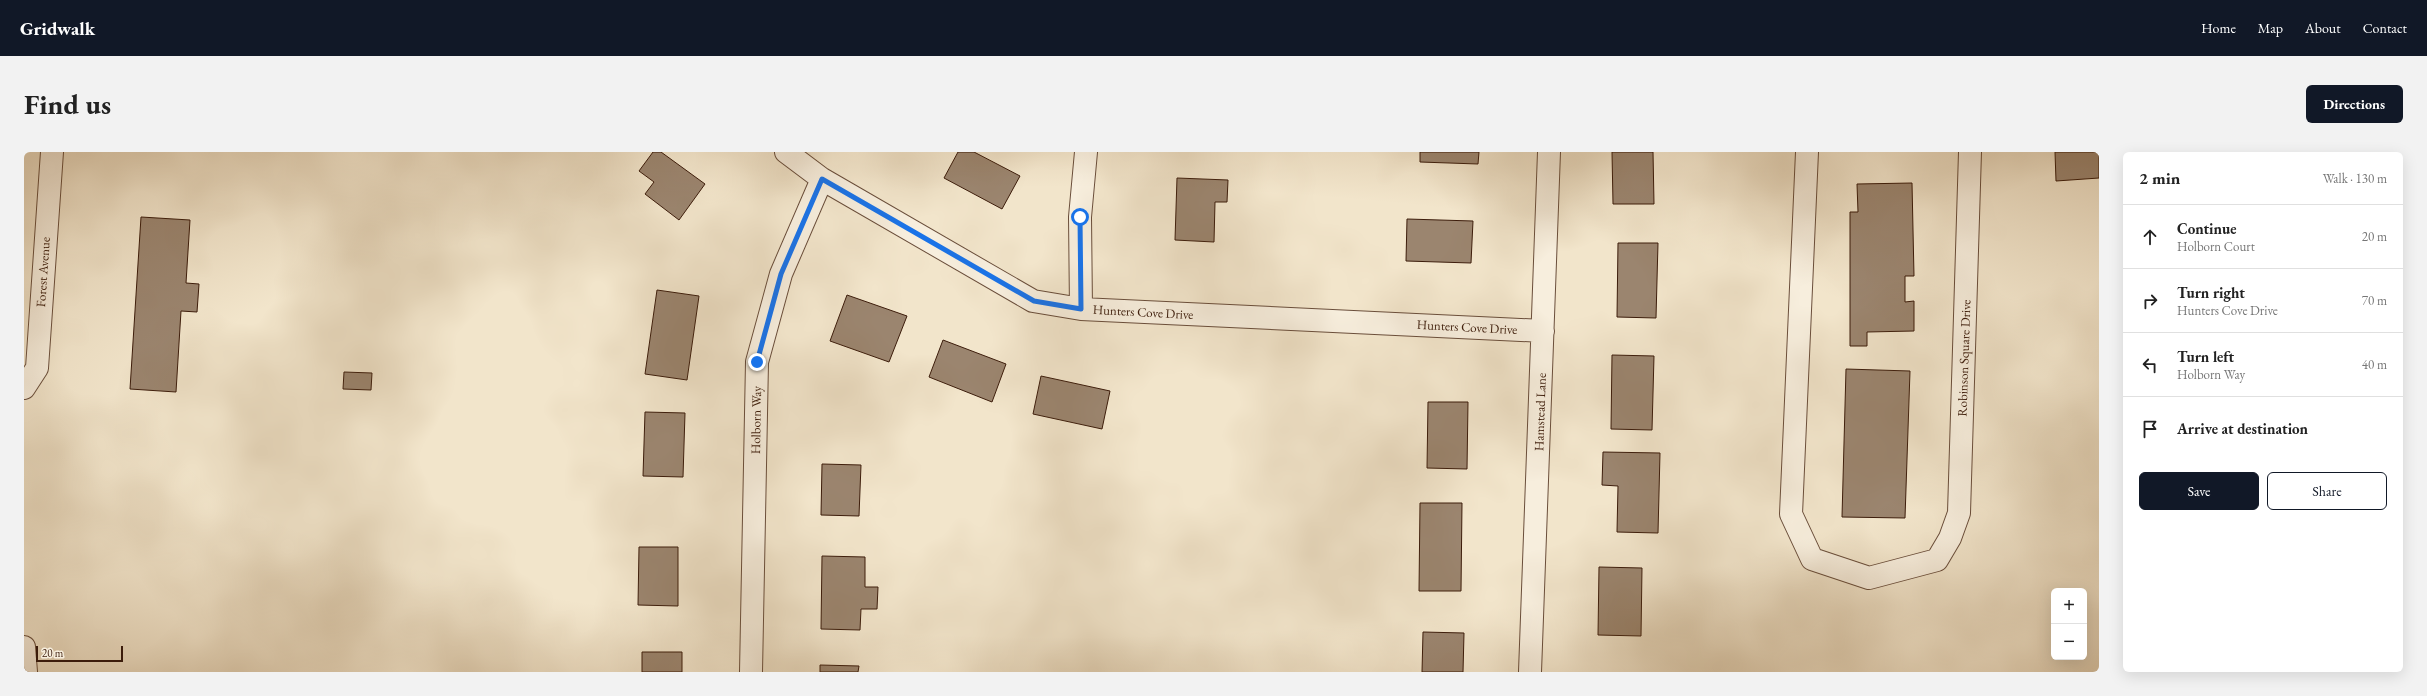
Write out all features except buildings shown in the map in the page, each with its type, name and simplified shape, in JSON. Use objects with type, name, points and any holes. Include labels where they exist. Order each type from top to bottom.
[{"type":"street","name":"Forest Avenue","points":[[24,388],[36,368],[52,152]]},
{"type":"street","name":"Hunters Cove Drive","points":[[786,152],[822,179],[1034,301],[1081,309],[1543,331]]},
{"type":"street","points":[[1081,309],[1080,217],[1086,152]]},
{"type":"street","name":"Hamstead Lane","points":[[1530,672],[1550,152]]},
{"type":"street","name":"Robinson Square Drive","points":[[1807,152],[1791,514],[1812,559],[1869,578],[1937,560],[1950,538],[1959,513],[1970,152]]},
{"type":"street","name":"Holborn Way","points":[[751,672],[757,362],[781,274],[822,179]]},
{"type":"street","points":[[24,647],[26,672]]},
{"type":"route","points":[[757,362],[781,274],[822,179],[1034,301],[1081,309],[1080,217]]}]
